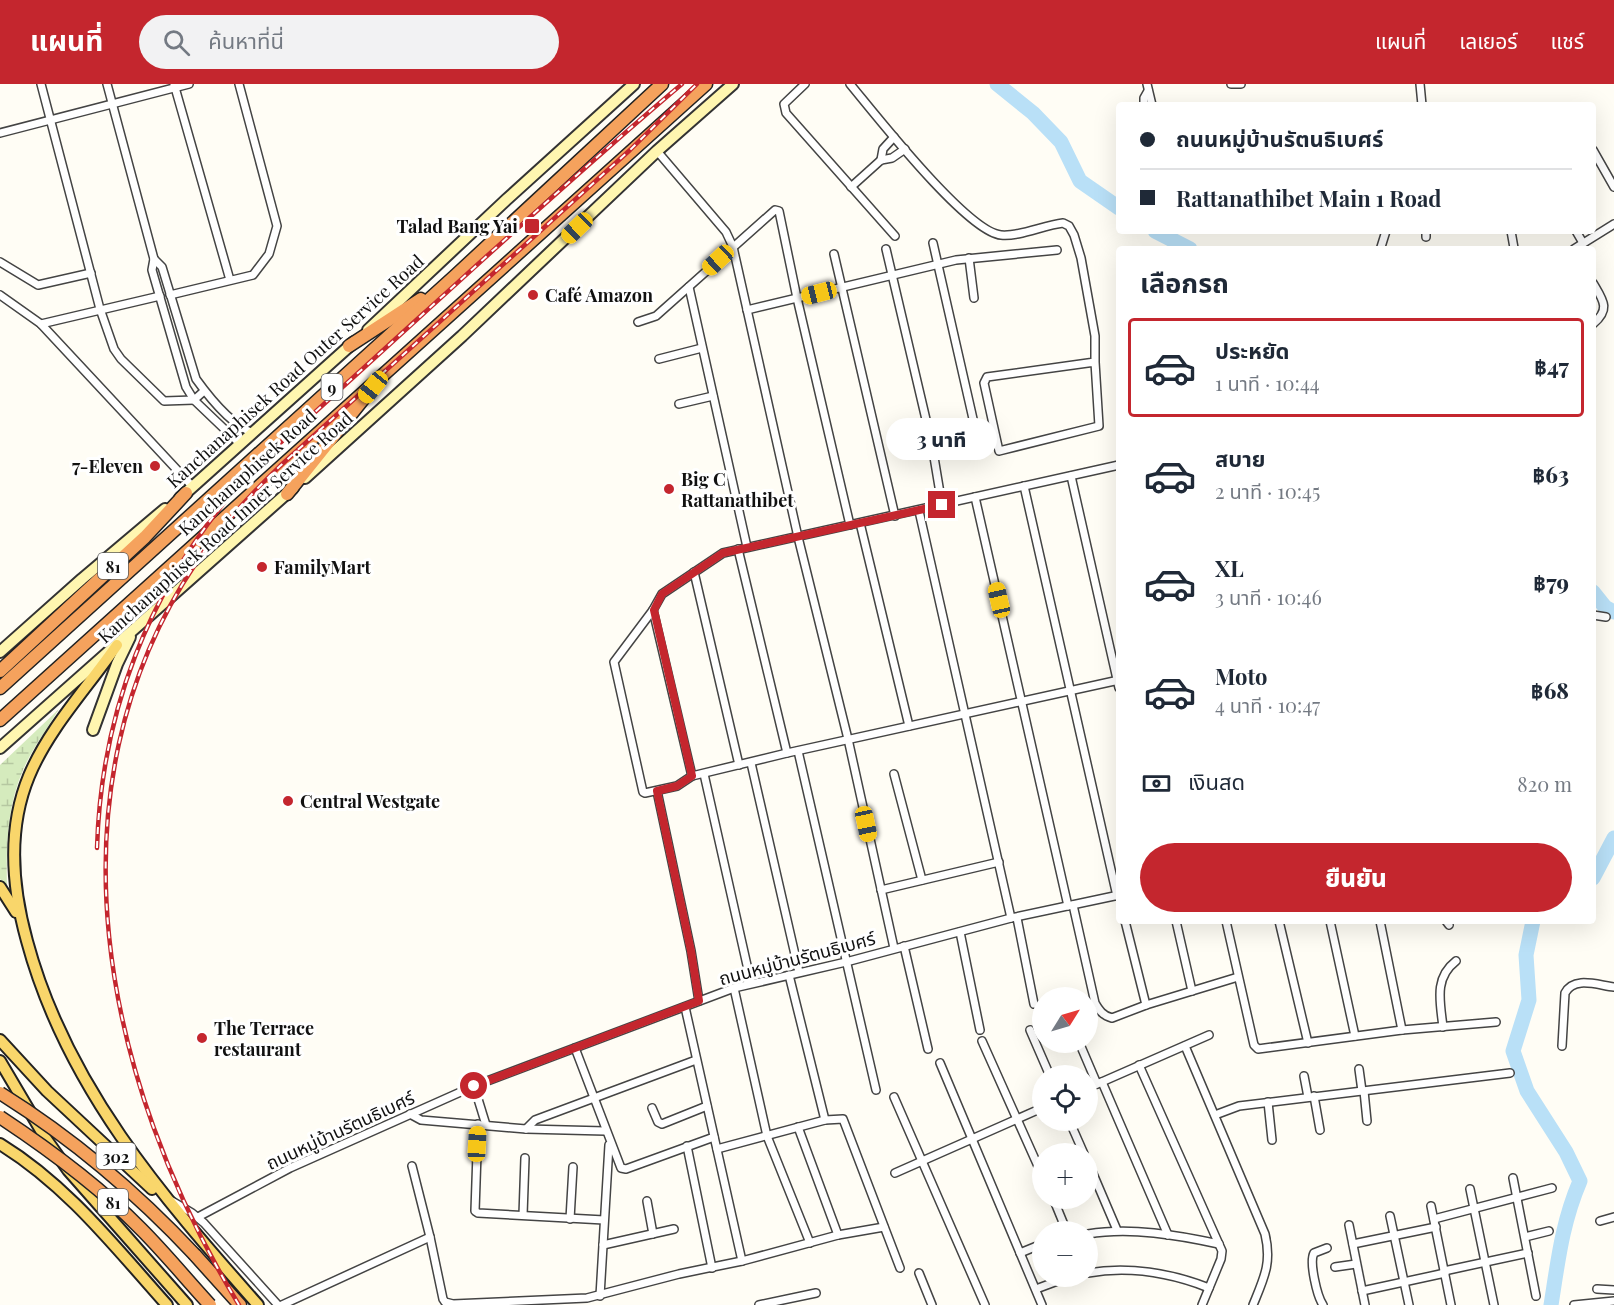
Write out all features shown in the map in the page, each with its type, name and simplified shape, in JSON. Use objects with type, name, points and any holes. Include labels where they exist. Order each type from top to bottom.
[{"type":"highway","name":"Kanchanaphisek Road","points":[[0,688],[455,276],[662,84]]},
{"type":"highway","name":"Kanchanaphisek Road","points":[[0,720],[706,84]]},
{"type":"highway","points":[[349,346],[455,276]]},
{"type":"highway","points":[[287,494],[387,369]]},
{"type":"highway","name":"81","points":[[0,671],[145,537],[189,490]]},
{"type":"highway","name":"81","points":[[0,1093],[103,1167],[195,1255],[240,1305]]},
{"type":"highway","name":"81","points":[[0,1117],[68,1166],[110,1200],[158,1246],[210,1305]]},
{"type":"main road","name":"Kanchanaphisek Road Outer Service Road","points":[[1,651],[253,433],[634,84]]},
{"type":"main road","name":"Kanchanaphisek Road Inner Service Road","points":[[0,748],[133,632],[478,322],[657,151],[733,84]]},
{"type":"main road","points":[[93,730],[117,664],[133,632]]},
{"type":"main road","points":[[117,645],[54,732],[29,777],[16,827],[13,856],[17,902],[42,990],[72,1057],[106,1116],[174,1209]]},
{"type":"main road","points":[[0,886],[22,926]]},
{"type":"main road","name":"302","points":[[0,1040],[59,1103],[174,1209],[258,1305]]},
{"type":"main road","points":[[0,1061],[56,1153],[79,1183],[187,1305]]},
{"type":"main road","points":[[0,1144],[68,1197],[167,1305]]},
{"type":"street","points":[[41,84],[100,309],[114,349],[121,359],[164,401],[194,400],[204,391]]},
{"type":"street","points":[[107,84],[154,259],[152,270],[186,387],[194,400],[240,444]]},
{"type":"street","points":[[0,133],[189,84]]},
{"type":"street","points":[[170,295],[253,275],[269,254],[277,226],[239,84]]},
{"type":"street","points":[[805,84],[788,99],[784,108],[895,236]]},
{"type":"street","points":[[850,84],[894,137],[971,220],[991,233],[1002,235],[1063,223],[1069,226],[1074,235],[1081,258],[1095,336],[1099,426],[999,451],[984,383],[987,377],[1095,362]]},
{"type":"street","points":[[1231,84],[1240,84]]},
{"type":"street","points":[[1420,84],[1422,102]]},
{"type":"street","points":[[175,86],[230,280]]},
{"type":"street","points":[[1147,88],[1152,102]]},
{"type":"street","points":[[881,160],[883,149],[894,137]]},
{"type":"street","points":[[852,187],[881,160],[892,158],[905,149]]},
{"type":"street","points":[[657,151],[726,232],[733,247],[894,948]]},
{"type":"street","points":[[1596,155],[1614,187]]},
{"type":"street","points":[[638,322],[656,316],[775,210],[779,211],[850,525]]},
{"type":"street","points":[[1578,246],[1614,224]]},
{"type":"street","points":[[1578,234],[1583,243]]},
{"type":"street","points":[[932,445],[976,432],[933,243]]},
{"type":"street","points":[[886,249],[932,445],[942,505]]},
{"type":"street","points":[[747,310],[938,264],[969,258],[1057,250]]},
{"type":"street","points":[[834,254],[895,516]]},
{"type":"street","points":[[969,258],[974,298]]},
{"type":"street","points":[[154,259],[162,267],[196,379],[204,391],[242,429],[253,433]]},
{"type":"street","points":[[0,262],[38,285],[91,273]]},
{"type":"street","points":[[689,287],[747,548]]},
{"type":"street","points":[[1596,288],[1605,304],[1604,312],[1596,321]]},
{"type":"street","points":[[0,295],[41,324],[189,490]]},
{"type":"street","points":[[41,324],[160,296]]},
{"type":"street","points":[[659,359],[702,348]]},
{"type":"street","points":[[680,404],[713,396]]},
{"type":"street","points":[[1116,467],[723,553],[662,594],[654,610],[614,662],[645,793],[677,786],[692,776],[787,753],[1070,690],[1116,683]]},
{"type":"street","points":[[1071,476],[1116,674]]},
{"type":"street","points":[[1024,486],[1116,887]]},
{"type":"street","points":[[975,497],[1095,1003],[1103,1015],[1112,1018],[1146,1005],[1238,977]]},
{"type":"street","points":[[919,510],[999,862],[1032,992]]},
{"type":"street","points":[[860,523],[909,726]]},
{"type":"street","points":[[738,549],[787,753]]},
{"type":"street","points":[[694,572],[739,765]]},
{"type":"street","points":[[654,610],[692,776]]},
{"type":"street","points":[[1596,615],[1606,617]]},
{"type":"street","points":[[798,751],[876,1090]]},
{"type":"street","points":[[751,763],[799,972]]},
{"type":"street","points":[[704,774],[751,983]]},
{"type":"street","points":[[894,774],[922,880]]},
{"type":"street","points":[[657,791],[691,951],[699,1001]]},
{"type":"street","points":[[880,890],[999,862]]},
{"type":"street","name":"ถนนหมู่บ้านรัตนธิเบศร์","points":[[198,1217],[291,1168],[474,1086],[734,988],[846,962],[1014,918],[1116,896]]},
{"type":"street","points":[[1126,924],[1146,1005]]},
{"type":"street","points":[[1177,924],[1192,991]]},
{"type":"street","points":[[1227,924],[1254,1046],[1258,1049],[1402,1030],[1496,1022]]},
{"type":"street","points":[[1280,924],[1308,1043]]},
{"type":"street","points":[[1331,924],[1355,1036]]},
{"type":"street","points":[[1381,924],[1402,1030]]},
{"type":"street","points":[[960,932],[980,1030]]},
{"type":"street","points":[[904,946],[928,1049]]},
{"type":"street","points":[[1443,1027],[1440,1002],[1441,981],[1444,973],[1456,961]]},
{"type":"street","points":[[789,975],[825,1120]]},
{"type":"street","points":[[1562,1046],[1565,993],[1568,988],[1578,983],[1614,987]]},
{"type":"street","points":[[734,988],[768,1136],[810,1243]]},
{"type":"street","points":[[685,1007],[742,1262]]},
{"type":"street","points":[[1030,1030],[1045,1065]]},
{"type":"street","points":[[1099,1083],[1209,1035]]},
{"type":"street","points":[[982,1041],[1032,1152]]},
{"type":"street","points":[[1185,1046],[1265,1234],[1269,1251],[1268,1266],[1252,1305]]},
{"type":"street","points":[[575,1048],[618,1166],[623,1169],[714,1137]]},
{"type":"street","points":[[1084,1053],[1168,1235]]},
{"type":"street","points":[[526,1129],[535,1120],[696,1060]]},
{"type":"street","points":[[940,1063],[1042,1305]]},
{"type":"street","points":[[1139,1065],[1219,1244],[1221,1259],[1202,1305]]},
{"type":"street","points":[[1359,1069],[1367,1121]]},
{"type":"street","points":[[1215,1115],[1239,1106],[1510,1073]]},
{"type":"street","points":[[1304,1076],[1320,1130]]},
{"type":"street","points":[[474,1086],[482,1124],[475,1210],[478,1213],[603,1220]]},
{"type":"street","points":[[894,1097],[985,1305]]},
{"type":"street","points":[[1268,1102],[1272,1140]]},
{"type":"street","points":[[652,1108],[658,1122],[662,1124],[707,1106]]},
{"type":"street","points":[[895,1173],[1032,1112]]},
{"type":"street","points":[[410,1114],[421,1120],[526,1129],[605,1131]]},
{"type":"street","points":[[717,1149],[825,1120],[843,1119],[900,1268]]},
{"type":"street","points":[[798,1127],[838,1235]]},
{"type":"street","points":[[600,1296],[609,1141]]},
{"type":"street","points":[[687,1146],[712,1268]]},
{"type":"street","points":[[523,1215],[525,1158]]},
{"type":"street","points":[[412,1166],[443,1299],[449,1303],[600,1296],[679,1274],[742,1262],[838,1235],[884,1227]]},
{"type":"street","points":[[570,1219],[573,1167]]},
{"type":"street","points":[[1513,1178],[1536,1296]]},
{"type":"street","points":[[1098,1185],[1117,1230]]},
{"type":"street","points":[[1434,1219],[1552,1188]]},
{"type":"street","points":[[1470,1189],[1476,1209],[1494,1305]]},
{"type":"street","points":[[164,1197],[198,1217],[280,1305],[430,1237]]},
{"type":"street","points":[[647,1201],[653,1234]]},
{"type":"street","points":[[1431,1206],[1451,1305]]},
{"type":"street","points":[[1390,1216],[1409,1305]]},
{"type":"street","points":[[1600,1221],[1614,1217]]},
{"type":"street","points":[[1349,1226],[1365,1305]]},
{"type":"street","points":[[1353,1244],[1436,1227]]},
{"type":"street","points":[[603,1245],[674,1229]]},
{"type":"street","points":[[1098,1233],[1117,1230],[1168,1235],[1219,1244]]},
{"type":"street","points":[[1525,1237],[1549,1231]]},
{"type":"street","points":[[1020,1253],[1032,1248]]},
{"type":"street","points":[[1323,1305],[1319,1298],[1312,1259],[1314,1253],[1327,1248]]},
{"type":"street","points":[[1362,1291],[1528,1253]]},
{"type":"street","points":[[1335,1268],[1356,1264]]},
{"type":"street","points":[[1098,1272],[1135,1271],[1188,1280],[1209,1288]]},
{"type":"street","points":[[919,1273],[932,1305]]},
{"type":"street","points":[[1036,1289],[1041,1287]]},
{"type":"street","points":[[1597,1289],[1614,1290]]},
{"type":"street","points":[[759,1305],[816,1293]]},
{"type":"street","points":[[1574,1305],[1614,1301]]},
{"type":"green space","points":[[59,709],[31,754],[18,784],[9,827],[7,886],[0,879],[0,765]]},
{"type":"waterway","points":[[997,84],[1033,113],[1061,142],[1080,181],[1116,206]]},
{"type":"waterway","points":[[1161,234],[1184,246]]},
{"type":"waterway","points":[[1596,596],[1605,607],[1614,612]]},
{"type":"waterway","points":[[1596,872],[1614,838]]},
{"type":"waterway","points":[[1532,924],[1526,955],[1529,1000],[1513,1051],[1527,1091],[1566,1152],[1580,1181],[1565,1227],[1551,1305]]},
{"type":"railway","points":[[97,848],[108,749],[120,701],[155,611],[179,568],[206,527],[246,477],[274,449],[552,197],[682,84]]},
{"type":"railway","points":[[239,1305],[192,1219],[154,1128],[125,1033],[109,937],[106,840],[119,744],[148,652],[196,563],[225,524],[257,489],[630,150],[697,84]]},
{"type":"place","name":"Talad Bang Yai","points":[[532,226]]},
{"type":"place","name":"Café Amazon","points":[[533,295]]},
{"type":"place","name":"7-Eleven","points":[[155,466]]},
{"type":"place","name":"Big C Rattanathibet","points":[[669,489]]},
{"type":"place","name":"FamilyMart","points":[[262,567]]},
{"type":"place","name":"Central Westgate","points":[[288,801]]},
{"type":"place","name":"The Terrace restaurant","points":[[202,1038]]},
{"type":"route","points":[[474,1086],[699,1001],[691,951],[657,791],[677,786],[692,776],[654,610],[662,594],[723,553],[942,505]]}]
